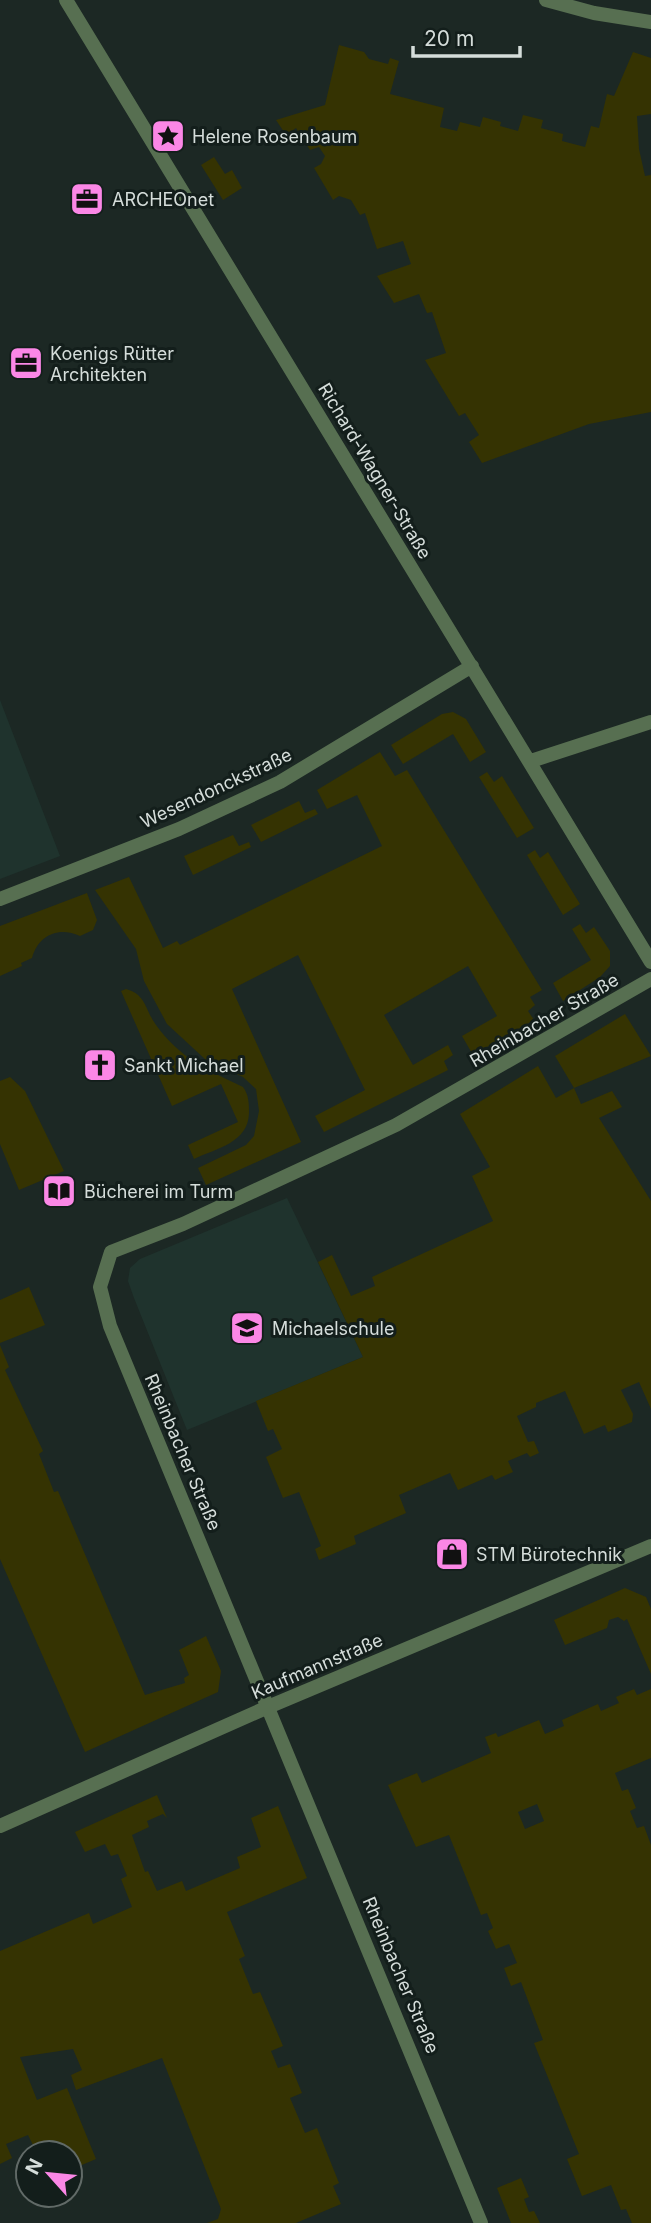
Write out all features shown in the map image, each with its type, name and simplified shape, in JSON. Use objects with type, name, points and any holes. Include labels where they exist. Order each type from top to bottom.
[{"type":"street","name":"Richard-Wagner-Straße","points":[[66,0],[651,962]]},
{"type":"street","points":[[546,0],[594,13],[651,22]]},
{"type":"street","name":"Wesendonckstraße","points":[[0,899],[179,829],[280,782],[472,666]]},
{"type":"street","points":[[531,761],[651,722]]},
{"type":"street","name":"Rheinbacher Straße","points":[[481,2223],[110,1326],[100,1287],[111,1252],[183,1224],[396,1125],[651,979]]},
{"type":"street","name":"Kaufmannstraße","points":[[0,1826],[268,1707],[651,1546]]},
{"type":"shaded area","points":[[339,45],[364,52],[369,59],[388,64],[390,58],[399,61],[390,94],[444,108],[440,127],[457,131],[460,122],[480,127],[483,117],[518,131],[523,115],[543,120],[541,128],[563,134],[562,141],[585,147],[591,126],[599,128],[607,94],[614,96],[633,52],[651,58],[651,114],[637,116],[639,149],[645,176],[651,175],[651,412],[589,424],[482,463],[469,442],[479,435],[465,413],[459,416],[425,360],[446,353],[432,312],[427,313],[419,294],[394,303],[377,276],[411,264],[403,241],[377,249],[365,213],[360,215],[351,200],[339,196],[333,200],[314,168],[321,164],[325,156],[319,147],[310,150],[296,128],[286,135],[276,120],[325,105]]},
{"type":"shaded area","points":[[214,157],[225,174],[232,170],[242,188],[223,200],[201,165]]},
{"type":"shaded area","points":[[0,700],[60,856],[0,879]]},
{"type":"shaded area","points":[[453,712],[466,719],[486,752],[470,762],[453,734],[403,764],[391,745],[442,714]]},
{"type":"shaded area","points":[[380,752],[395,776],[407,770],[542,990],[530,997],[535,1005],[528,1011],[534,1020],[473,1055],[462,1036],[497,1016],[468,966],[384,1015],[413,1065],[448,1045],[453,1055],[444,1061],[448,1070],[324,1132],[315,1116],[365,1090],[298,955],[232,989],[301,1142],[206,1185],[198,1168],[246,1145],[254,1136],[259,1111],[256,1089],[243,1077],[206,1060],[167,1024],[144,981],[136,949],[95,890],[129,877],[163,948],[177,941],[180,945],[382,846],[357,795],[327,809],[317,790]]},
{"type":"shaded area","points":[[487,772],[494,782],[502,776],[534,828],[517,838],[479,777]]},
{"type":"shaded area","points":[[299,801],[305,813],[315,809],[318,814],[261,842],[251,825]]},
{"type":"shaded area","points":[[233,835],[239,846],[249,842],[251,847],[193,875],[184,856]]},
{"type":"shaded area","points":[[535,850],[540,858],[548,852],[580,904],[563,915],[527,855]]},
{"type":"shaded area","points":[[87,893],[97,920],[93,930],[80,936],[64,932],[50,935],[39,943],[32,958],[0,976],[0,926]]},
{"type":"shaded area","points":[[580,924],[586,933],[594,927],[610,951],[610,966],[600,977],[563,1001],[553,983],[591,960],[572,929]]},
{"type":"shaded area","points":[[126,989],[138,995],[156,1025],[185,1055],[206,1069],[243,1087],[249,1103],[247,1123],[243,1131],[230,1143],[194,1159],[188,1145],[238,1122],[221,1084],[172,1106],[121,991]]},
{"type":"shaded area","points":[[625,1014],[651,1056],[574,1088],[555,1056]]},
{"type":"shaded area","points":[[538,1066],[556,1098],[574,1088],[581,1104],[612,1091],[622,1107],[599,1118],[651,1201],[651,1409],[639,1382],[621,1390],[633,1414],[632,1422],[608,1432],[605,1425],[584,1434],[565,1391],[536,1403],[536,1407],[517,1416],[528,1442],[534,1441],[539,1453],[530,1457],[527,1453],[508,1461],[513,1472],[495,1480],[492,1475],[458,1490],[450,1473],[399,1495],[406,1513],[354,1536],[356,1544],[319,1560],[315,1549],[321,1546],[299,1492],[283,1498],[266,1457],[282,1449],[273,1429],[268,1431],[256,1401],[363,1357],[318,1262],[332,1255],[351,1296],[375,1286],[372,1277],[493,1221],[472,1176],[490,1167],[460,1114]]},
{"type":"shaded area","points":[[10,1077],[25,1091],[64,1171],[19,1190],[0,1144],[0,1081]]},
{"type":"shaded area","name":"Michaelschule","points":[[287,1198],[363,1357],[187,1430],[128,1281],[130,1268],[140,1259]]},
{"type":"shaded area","points":[[29,1287],[45,1325],[0,1343],[0,1300]]},
{"type":"shaded area","points":[[0,1345],[9,1367],[5,1370],[43,1451],[39,1454],[54,1492],[58,1491],[145,1695],[185,1683],[184,1678],[189,1675],[179,1650],[206,1636],[221,1671],[218,1692],[85,1752],[0,1559]]},
{"type":"shaded area","points":[[625,1588],[646,1597],[651,1609],[651,1674],[627,1619],[624,1621],[618,1617],[609,1620],[607,1628],[565,1645],[554,1620]]},
{"type":"shaded area","points":[[634,1689],[637,1695],[651,1689],[651,1758],[615,1773],[622,1791],[628,1789],[636,1808],[630,1811],[637,1828],[644,1826],[651,1845],[651,2223],[632,2223],[626,2209],[621,2210],[611,2185],[582,2196],[567,2159],[579,2154],[534,2043],[543,2040],[521,1982],[511,1986],[504,1968],[517,1963],[509,1944],[496,1949],[488,1931],[493,1928],[487,1913],[481,1915],[449,1835],[416,1847],[388,1785],[417,1773],[422,1783],[491,1753],[485,1737],[496,1733],[498,1737],[539,1720],[545,1734],[564,1726],[562,1720],[598,1704],[601,1711],[619,1703],[616,1697]],"holes":[[[537,1804],[544,1821],[525,1829],[518,1812]]]},
{"type":"shaded area","points":[[157,1795],[167,1818],[163,1814],[147,1821],[149,1827],[132,1835],[145,1872],[148,1871],[157,1891],[182,1881],[186,1891],[240,1868],[237,1857],[261,1847],[251,1818],[278,1806],[307,1878],[227,1912],[245,1956],[239,1959],[253,1994],[260,1992],[283,2046],[271,2051],[278,2068],[290,2064],[302,2093],[290,2098],[305,2133],[317,2128],[339,2183],[333,2186],[341,2204],[296,2223],[207,2223],[218,2219],[221,2209],[162,2058],[76,2090],[71,2075],[82,2070],[73,2049],[20,2057],[37,2100],[67,2088],[96,2159],[84,2164],[84,2139],[30,2139],[28,2135],[6,2144],[12,2158],[0,2164],[0,1951],[89,1913],[93,1924],[132,1907],[121,1879],[127,1876],[118,1854],[111,1856],[105,1844],[85,1852],[75,1832]]},
{"type":"shaded area","points":[[521,2178],[529,2197],[524,2199],[529,2212],[534,2211],[540,2223],[511,2223],[497,2188]]},
{"type":"place","name":"Helene Rosenbaum","points":[[168,136]]},
{"type":"place","name":"ARCHEOnet","points":[[87,199]]},
{"type":"place","name":"Koenigs Rütter Architekten","points":[[26,363]]},
{"type":"place","name":"Sankt Michael","points":[[100,1065]]},
{"type":"place","name":"Bücherei im Turm","points":[[59,1191]]},
{"type":"place","name":"Michaelschule","points":[[247,1328]]},
{"type":"place","name":"STM Bürotechnik","points":[[452,1554]]}]
